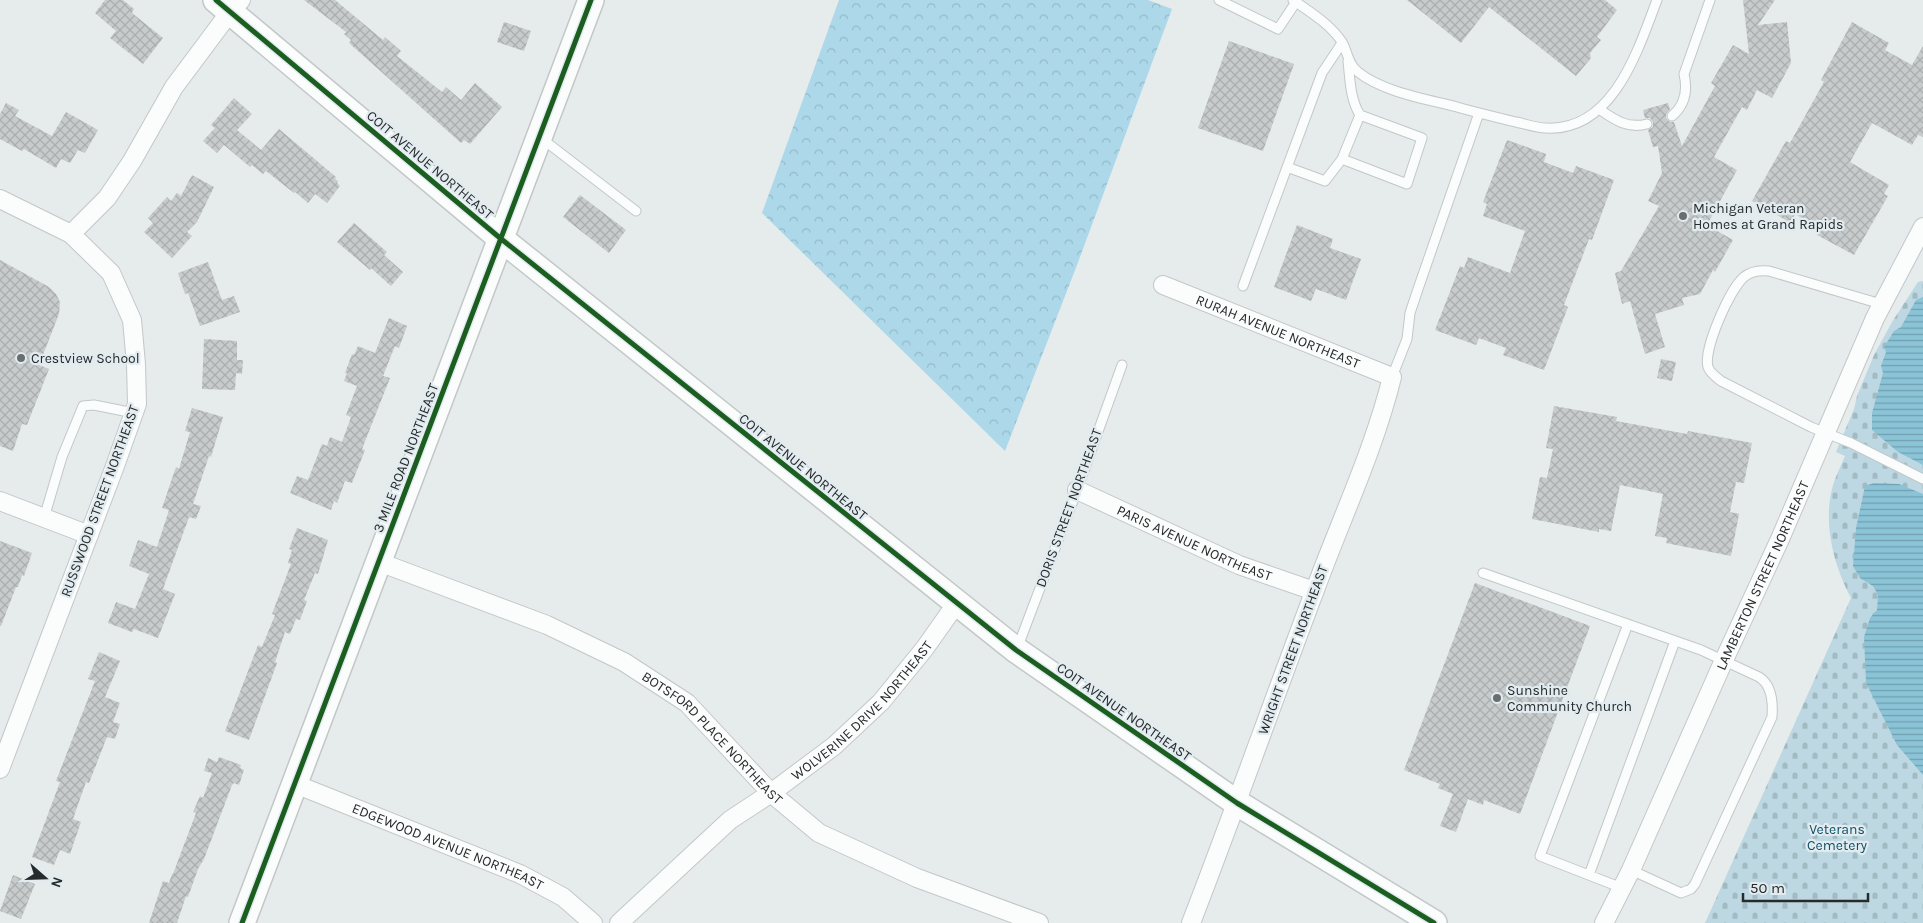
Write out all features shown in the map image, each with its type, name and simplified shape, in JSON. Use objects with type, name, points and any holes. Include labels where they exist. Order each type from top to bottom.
[{"type":"main road","name":"3 MILE ROAD NORTHEAST","points":[[242,923],[591,0]]},
{"type":"main road","name":"COIT AVENUE NORTHEAST","points":[[229,4],[500,238],[1016,650],[1237,803],[1434,923]]},
{"type":"street","points":[[71,234],[107,198],[132,161],[174,87],[229,4]]},
{"type":"street","name":"RUSSWOOD STREET NORTHEAST","points":[[0,199],[71,234],[111,273],[132,320],[137,404],[0,770]]},
{"type":"street","name":"LAMBERTON STREET NORTHEAST","points":[[1604,923],[1631,870],[1780,539],[1881,304],[1923,227]]},
{"type":"street","name":"RURAH AVENUE NORTHEAST","points":[[1163,285],[1392,377]]},
{"type":"street","name":"WRIGHT STREET NORTHEAST","points":[[1191,923],[1314,591],[1383,413],[1392,377]]},
{"type":"street","name":"PARIS AVENUE NORTHEAST","points":[[1077,490],[1239,565],[1314,591]]},
{"type":"street","points":[[0,501],[89,535]]},
{"type":"street","name":"BOTSFORD PLACE NORTHEAST","points":[[379,562],[547,625],[624,662],[687,703],[771,793],[819,833],[917,878],[1039,923]]},
{"type":"street","name":"WOLVERINE DRIVE NORTHEAST","points":[[619,923],[730,820],[771,793],[834,746],[881,702],[925,648],[956,604]]},
{"type":"street","name":"EDGEWOOD AVENUE NORTHEAST","points":[[295,784],[520,874],[563,897],[593,923]]},
{"type":"lane","points":[[1219,0],[1278,29],[1294,1],[1326,25],[1342,43],[1348,60],[1352,96],[1355,107],[1360,115],[1422,138],[1407,184],[1342,159]]},
{"type":"lane","points":[[1348,60],[1360,73],[1382,85],[1406,94],[1534,126],[1554,128],[1583,120],[1599,109],[1634,61],[1657,0]]},
{"type":"lane","points":[[1672,116],[1680,107],[1686,95],[1684,74],[1710,0]]},
{"type":"lane","points":[[1243,286],[1322,73],[1342,43]]},
{"type":"lane","points":[[1599,109],[1623,124],[1637,127],[1647,124]]},
{"type":"lane","points":[[1392,377],[1407,339],[1410,313],[1479,113]]},
{"type":"lane","points":[[1287,167],[1325,181],[1342,159],[1360,115]]},
{"type":"lane","points":[[539,137],[636,211]]},
{"type":"lane","points":[[1881,304],[1761,270],[1744,277],[1739,282],[1726,307],[1709,352],[1708,363],[1711,372],[1721,380],[1811,427],[1825,431],[1923,479]]},
{"type":"lane","name":"DORIS STREET NORTHEAST","points":[[1016,650],[1122,365]]},
{"type":"lane","points":[[44,518],[62,457],[83,406],[94,405],[134,413]]},
{"type":"lane","points":[[1483,573],[1676,641],[1724,660],[1759,677],[1767,683],[1773,711],[1770,724],[1691,888],[1686,892],[1677,892],[1631,870]]},
{"type":"lane","points":[[1622,888],[1540,856],[1628,624]]},
{"type":"lane","points":[[1589,875],[1676,641]]},
{"type":"green space","points":[[839,0],[1148,0],[1172,9],[1077,265],[1005,451],[762,213]]},
{"type":"green space","name":"Veterans Cemetery","points":[[1923,281],[1923,923],[1705,923],[1851,598],[1835,559],[1830,531],[1829,517],[1832,489],[1845,456],[1836,452],[1874,355],[1892,322],[1918,282]]},
{"type":"shaded area","points":[[1923,297],[1923,465],[1898,452],[1872,430],[1872,413],[1883,373],[1881,366],[1886,352],[1884,347],[1894,331],[1901,327],[1916,300]]},
{"type":"shaded area","points":[[1874,483],[1899,484],[1923,494],[1923,775],[1897,745],[1866,683],[1864,637],[1870,618],[1877,610],[1878,595],[1873,586],[1860,578],[1853,566],[1856,528],[1865,486]]},
{"type":"building","points":[[105,0],[123,0],[134,9],[132,13],[163,38],[143,64],[110,38],[116,31],[95,13]]},
{"type":"building","points":[[304,0],[335,0],[383,40],[385,37],[401,51],[397,56],[442,92],[446,87],[461,100],[475,83],[502,107],[470,144],[464,140],[461,143],[349,43],[351,40],[344,34],[346,32]]},
{"type":"building","points":[[1407,0],[1605,0],[1617,10],[1597,37],[1601,40],[1590,53],[1591,58],[1576,76],[1489,7],[1461,43]]},
{"type":"building","name":"Michigan Veteran Homes at Grand Rapids","points":[[1743,0],[1775,0],[1758,25],[1787,22],[1791,63],[1772,98],[1757,90],[1747,110],[1742,107],[1714,157],[1737,170],[1707,225],[1733,240],[1700,294],[1682,298],[1684,305],[1655,314],[1665,347],[1645,354],[1630,301],[1622,304],[1615,273],[1621,271],[1659,206],[1648,201],[1662,173],[1658,146],[1653,147],[1648,130],[1653,127],[1653,122],[1650,118],[1645,118],[1643,110],[1668,103],[1670,109],[1666,114],[1666,118],[1670,122],[1674,122],[1682,146],[1715,86],[1711,83],[1733,45],[1749,54]]},
{"type":"building","points":[[504,22],[531,31],[524,51],[497,42]]},
{"type":"building","name":"Michigan Veteran Homes at Grand Rapids","points":[[1852,22],[1889,43],[1885,50],[1912,65],[1923,46],[1923,137],[1918,135],[1912,145],[1872,123],[1850,162],[1889,185],[1884,194],[1888,196],[1854,255],[1817,235],[1820,229],[1795,214],[1791,223],[1752,201],[1786,141],[1790,143],[1824,82],[1821,80]]},
{"type":"building","points":[[1229,41],[1294,64],[1263,151],[1198,128]]},
{"type":"building","points":[[234,98],[252,114],[237,130],[261,150],[279,129],[336,177],[335,179],[340,186],[327,203],[315,194],[308,203],[266,171],[263,174],[252,165],[250,167],[224,145],[217,153],[203,141],[215,128],[211,125]]},
{"type":"building","points":[[6,103],[19,110],[15,116],[52,136],[66,112],[98,130],[85,153],[78,150],[70,163],[61,159],[56,168],[24,149],[22,151],[0,139],[0,114]]},
{"type":"building","points":[[1507,140],[1546,154],[1544,162],[1573,173],[1576,166],[1614,180],[1592,240],[1589,239],[1564,305],[1568,307],[1544,370],[1503,355],[1506,348],[1479,338],[1476,345],[1435,330],[1460,266],[1464,268],[1468,257],[1510,273],[1525,231],[1483,216],[1487,204],[1483,202]]},
{"type":"building","points":[[192,175],[214,187],[197,222],[187,232],[192,236],[172,258],[144,232],[153,223],[148,218],[167,197],[171,201],[177,193],[181,196]]},
{"type":"building","points":[[580,195],[626,230],[609,253],[563,217]]},
{"type":"building","points":[[354,223],[387,252],[384,255],[403,272],[391,286],[337,242]]},
{"type":"building","points":[[1297,225],[1333,239],[1330,248],[1361,259],[1346,300],[1316,289],[1311,301],[1274,287]]},
{"type":"building","name":"Crestview School","points":[[0,260],[49,287],[56,294],[60,302],[59,314],[39,365],[49,369],[27,425],[22,424],[13,451],[0,446]]},
{"type":"building","points":[[208,262],[222,300],[234,296],[240,312],[200,326],[188,293],[185,294],[178,273]]},
{"type":"building","points":[[389,318],[407,326],[399,348],[395,346],[383,376],[390,378],[362,449],[365,450],[352,483],[345,481],[337,503],[334,501],[331,510],[290,493],[297,476],[308,480],[322,444],[327,446],[330,437],[342,442],[351,417],[346,415],[357,386],[344,381],[352,354],[354,355],[358,346],[375,353]]},
{"type":"building","points":[[204,339],[237,341],[237,360],[243,360],[242,374],[236,373],[235,390],[202,389]]},
{"type":"building","points":[[1661,359],[1676,362],[1672,381],[1657,378]]},
{"type":"building","points":[[1554,406],[1617,417],[1616,421],[1687,434],[1688,431],[1752,443],[1744,483],[1736,482],[1730,512],[1739,514],[1731,556],[1666,543],[1667,538],[1655,536],[1663,494],[1620,485],[1611,531],[1599,529],[1599,532],[1532,519],[1540,477],[1547,478],[1553,449],[1546,448]]},
{"type":"building","points":[[192,408],[223,417],[211,457],[209,456],[193,504],[201,506],[196,519],[189,517],[163,589],[175,594],[158,638],[134,629],[132,632],[108,623],[116,602],[135,609],[149,574],[129,566],[138,540],[157,547],[169,510],[162,508],[176,467],[179,469],[190,432],[185,431]]},
{"type":"building","points":[[297,528],[328,540],[318,574],[315,573],[304,600],[307,601],[300,620],[296,619],[290,634],[285,632],[275,662],[277,663],[249,740],[225,731],[258,645],[262,647],[275,615],[272,614],[291,564],[288,563],[292,550],[289,549]]},
{"type":"building","points":[[0,541],[32,553],[24,576],[22,575],[18,587],[16,587],[1,626],[0,626]]},
{"type":"building","name":"Sunshine Community Church","points":[[1475,583],[1590,626],[1520,814],[1484,800],[1483,805],[1468,799],[1456,832],[1440,826],[1453,794],[1438,788],[1440,784],[1404,770]]},
{"type":"building","points":[[99,652],[120,661],[105,697],[120,703],[113,722],[120,724],[115,739],[107,737],[89,783],[86,782],[73,819],[81,822],[70,854],[60,850],[54,865],[32,857],[60,782],[56,781],[95,681],[88,679]]},
{"type":"building","points":[[219,757],[241,765],[240,768],[244,770],[239,785],[234,783],[232,785],[204,859],[198,869],[188,897],[186,896],[177,923],[149,923],[163,881],[169,883],[196,813],[193,812],[200,796],[203,798],[212,773],[204,771],[208,758],[217,762]]},
{"type":"building","points":[[13,875],[35,884],[21,919],[0,911]]},
{"type":"cycle path","points":[[216,0],[500,238],[1016,650],[1237,803],[1434,923]]},
{"type":"cycle path","points":[[242,923],[591,0]]},
{"type":"place","name":"Michigan Veteran Homes at Grand Rapids","points":[[1683,216]]},
{"type":"place","name":"Crestview School","points":[[21,358]]},
{"type":"place","name":"Sunshine Community Church","points":[[1497,698]]}]
